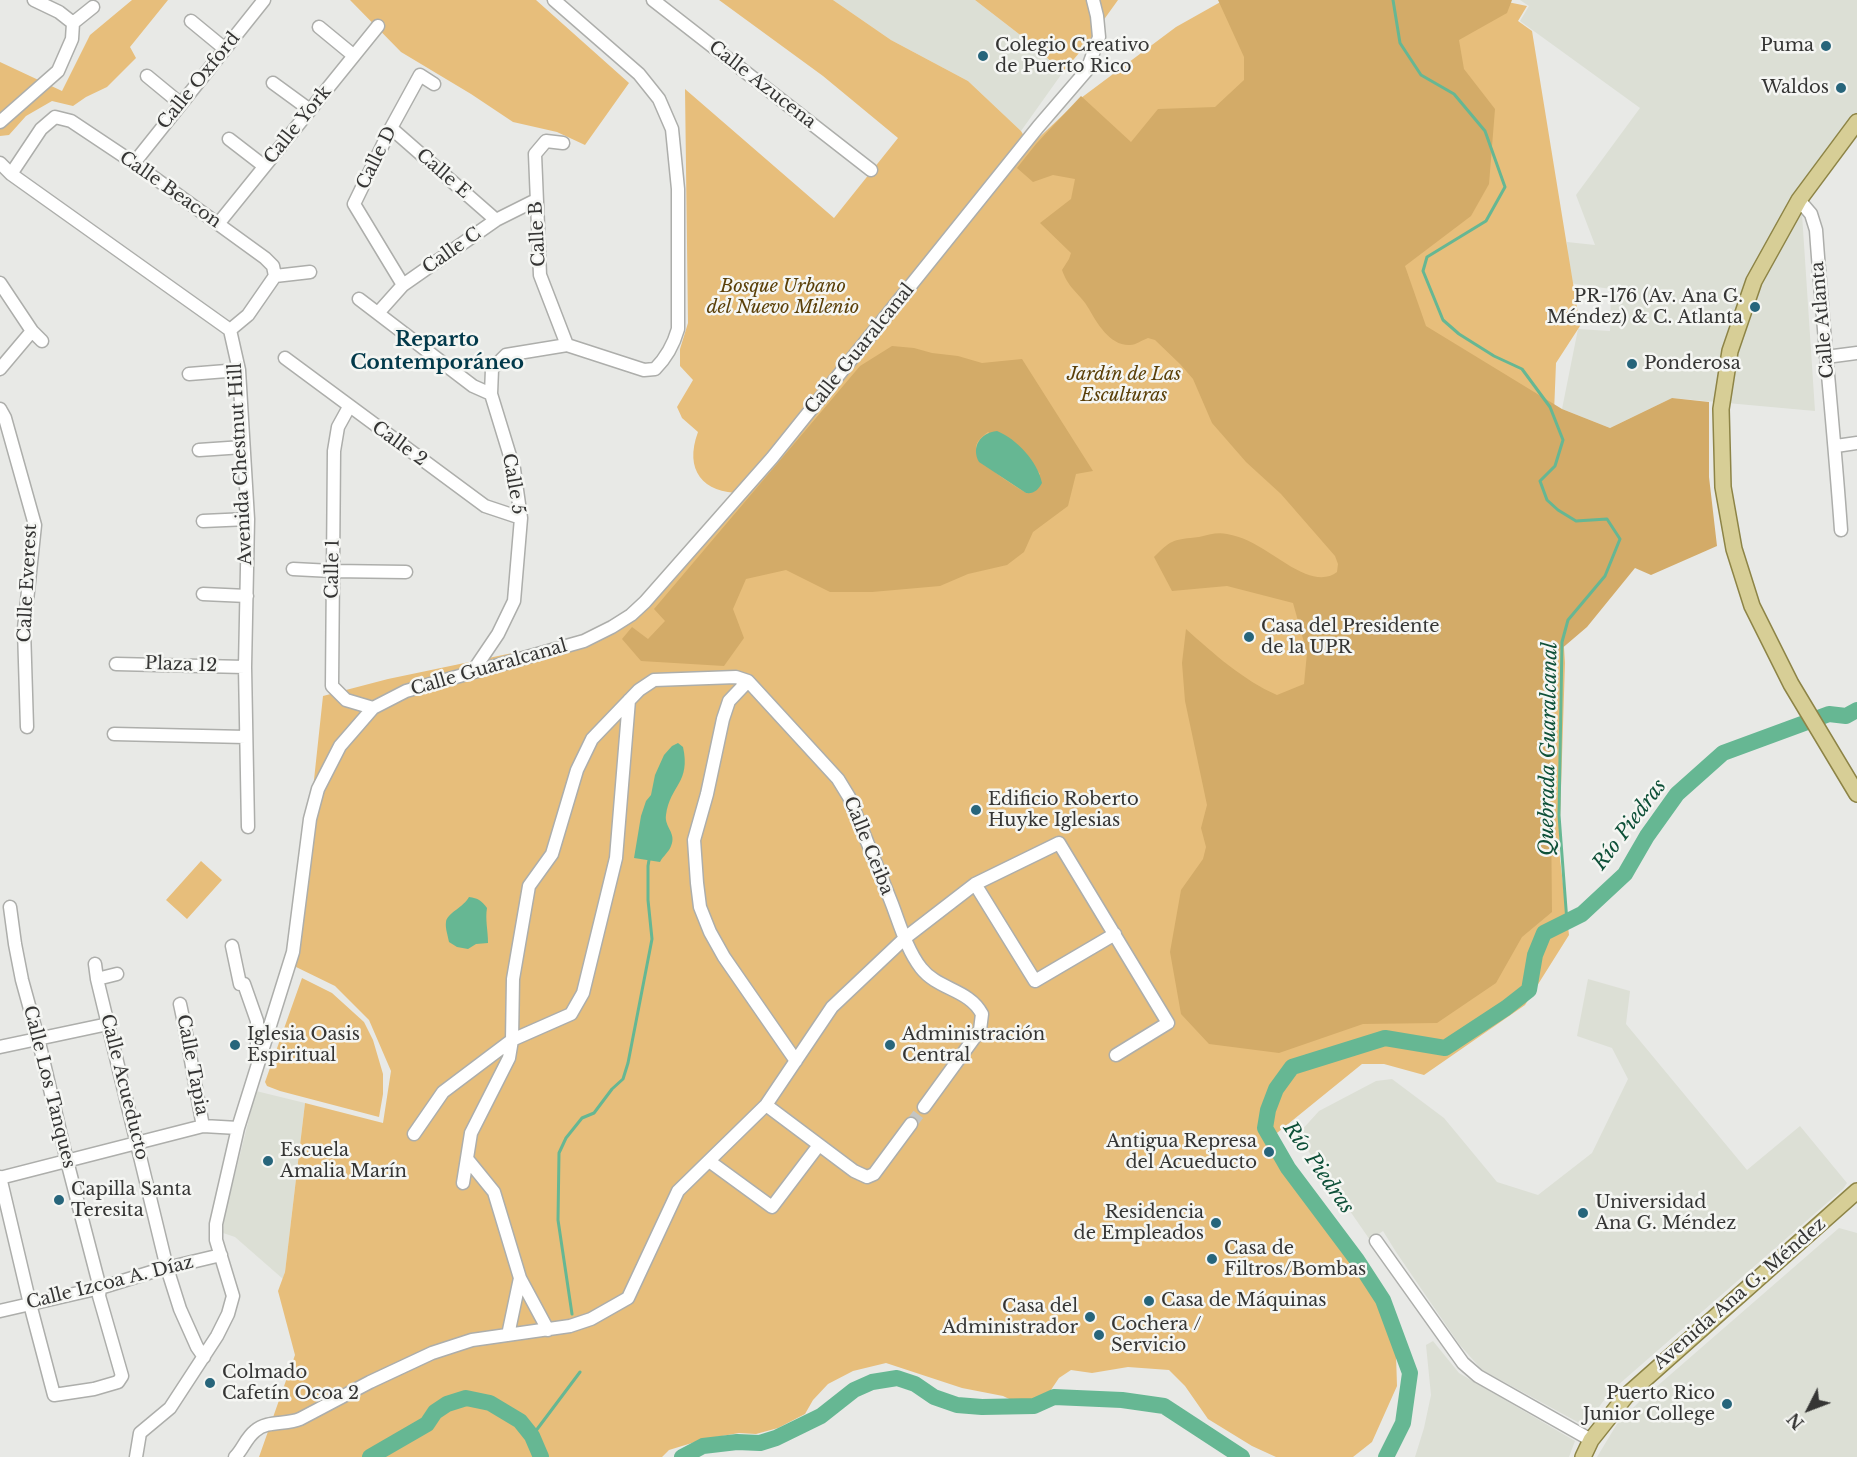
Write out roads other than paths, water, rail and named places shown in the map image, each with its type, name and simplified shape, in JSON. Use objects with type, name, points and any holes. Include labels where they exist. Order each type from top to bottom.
[{"type":"main road","points":[[1855,785],[1832,753],[1791,684],[1752,606],[1734,549],[1723,487],[1721,409],[1730,351],[1754,281],[1799,200],[1857,122]]},
{"type":"main road","name":"Avenida Ana G. Méndez","points":[[1583,1457],[1592,1440],[1626,1396],[1857,1191]]},
{"type":"street","points":[[34,0],[59,12],[73,23]]},
{"type":"street","name":"Calle Oxford","points":[[134,163],[264,0]]},
{"type":"street","points":[[554,0],[639,74],[659,99],[672,129],[678,189],[678,328],[675,339],[661,363],[655,369],[644,370],[567,345]]},
{"type":"street","name":"Calle Azucena","points":[[653,0],[871,170]]},
{"type":"street","name":"Calle Guaralcanal","points":[[136,1457],[140,1433],[170,1408],[200,1352],[228,1314],[233,1296],[216,1240],[216,1224],[238,1128],[293,952],[310,819],[318,789],[340,746],[373,708],[405,691],[584,641],[631,615],[645,602],[772,458],[1086,70],[1099,37],[1093,0]]},
{"type":"street","points":[[0,122],[58,71],[72,39],[73,23],[93,7]]},
{"type":"street","points":[[191,21],[225,49]]},
{"type":"street","name":"Calle York","points":[[218,224],[378,26]]},
{"type":"street","points":[[319,27],[353,56]]},
{"type":"street","name":"Calle D","points":[[403,285],[354,204],[420,75],[434,84]]},
{"type":"street","points":[[147,76],[181,104]]},
{"type":"street","points":[[273,83],[310,110]]},
{"type":"street","name":"Calle Beacon","points":[[11,174],[41,129],[55,117],[71,121],[134,163],[265,258],[273,266],[274,276]]},
{"type":"street","name":"Calle E","points":[[391,128],[496,220]]},
{"type":"street","points":[[229,139],[264,166]]},
{"type":"street","name":"Calle B","points":[[563,143],[546,141],[535,154],[540,275],[567,345]]},
{"type":"street","points":[[0,163],[11,174],[230,330],[248,315],[274,276],[310,272]]},
{"type":"street","name":"Calle C","points":[[378,313],[403,285],[496,220],[536,200]]},
{"type":"street","name":"Calle Atlanta","points":[[1799,200],[1811,214],[1816,230],[1836,446],[1841,530]]},
{"type":"street","points":[[0,283],[32,331],[42,341]]},
{"type":"street","points":[[359,300],[473,386],[491,394]]},
{"type":"street","name":"Avenida Chestnut Hill","points":[[230,330],[239,370],[248,519],[245,667],[248,827]]},
{"type":"street","points":[[0,369],[32,331]]},
{"type":"street","name":"Calle 5","points":[[473,671],[498,634],[514,601],[520,518],[514,469],[491,394],[492,369],[506,355],[567,345]]},
{"type":"street","points":[[1826,357],[1857,353]]},
{"type":"street","name":"Calle 2","points":[[285,358],[485,506],[520,518]]},
{"type":"street","points":[[189,374],[239,370]]},
{"type":"street","name":"Calle 1","points":[[350,407],[338,427],[334,451],[332,686],[346,700],[373,708]]},
{"type":"street","name":"Calle Everest","points":[[0,409],[5,418],[35,525],[24,629],[27,727]]},
{"type":"street","points":[[1836,446],[1857,443]]},
{"type":"street","points":[[199,450],[243,447]]},
{"type":"street","points":[[202,520],[248,519]]},
{"type":"street","points":[[293,569],[406,572]]},
{"type":"street","points":[[203,594],[247,596]]},
{"type":"street","name":"Plaza 12","points":[[116,663],[245,667]]},
{"type":"street","points":[[463,1183],[471,1133],[509,1059],[512,1040],[513,979],[529,886],[552,854],[577,770],[592,740],[639,690],[654,680],[736,677],[748,681],[729,700],[723,719],[707,794],[694,840],[697,883],[700,906],[710,932],[724,957],[796,1061]]},
{"type":"street","name":"Calle Ceiba","points":[[748,681],[838,779],[849,796],[905,938],[923,970],[952,991],[968,996],[982,1014],[980,1030],[924,1107]]},
{"type":"street","points":[[414,1134],[443,1092],[512,1040],[571,1014],[583,993],[616,858],[629,700]]},
{"type":"street","points":[[114,734],[246,737]]},
{"type":"street","points":[[235,1457],[254,1431],[270,1424],[291,1423],[432,1353],[472,1340],[570,1326],[591,1319],[628,1298],[678,1191],[766,1105],[832,1007],[905,938],[975,884],[1059,843],[1168,1023],[1116,1055]]},
{"type":"street","points":[[975,884],[1035,981],[1115,934]]},
{"type":"street","name":"Calle Los Tanques","points":[[10,907],[26,995],[100,1288],[99,1296],[122,1376],[118,1382],[94,1389],[54,1395],[30,1304]]},
{"type":"street","points":[[0,940],[14,937]]},
{"type":"street","points":[[232,946],[240,984],[244,984],[256,1021],[257,1067]]},
{"type":"street","name":"Calle Acueducto","points":[[95,964],[167,1268],[180,1309],[200,1352]]},
{"type":"street","points":[[97,979],[117,974]]},
{"type":"street","name":"Calle Tapia","points":[[180,1004],[190,1047],[203,1126]]},
{"type":"street","points":[[0,1047],[108,1024]]},
{"type":"street","points":[[766,1105],[854,1171],[867,1177],[874,1174],[911,1124]]},
{"type":"street","points":[[30,1304],[0,1177],[203,1126],[238,1128]]},
{"type":"street","points":[[710,1161],[772,1207],[819,1145]]},
{"type":"street","points":[[468,1160],[494,1192],[520,1278],[548,1330]]},
{"type":"street","points":[[1376,1241],[1470,1369],[1478,1376],[1592,1440]]},
{"type":"street","name":"Calle Izcoa A. Díaz","points":[[0,1311],[100,1288],[221,1255]]},
{"type":"street","points":[[508,1335],[517,1301],[520,1278]]},
{"type":"waterway","name":"Quebrada Guaralcanal","points":[[1393,0],[1400,43],[1421,75],[1454,94],[1485,131],[1505,187],[1486,221],[1427,257],[1423,271],[1443,320],[1459,334],[1494,356],[1522,369],[1550,407],[1563,440],[1555,466],[1540,481],[1547,500],[1576,521],[1607,519],[1620,539],[1605,576],[1568,620],[1562,642],[1559,815],[1567,922]]},
{"type":"waterway","name":"Río Piedras","points":[[1386,1457],[1403,1423],[1410,1373],[1383,1300],[1357,1260],[1288,1168],[1265,1128],[1268,1110],[1276,1089],[1292,1067],[1385,1038],[1445,1048],[1529,990],[1535,955],[1544,933],[1582,914],[1625,874],[1647,836],[1677,794],[1723,753],[1829,714],[1846,716],[1857,710]]},
{"type":"waterway","points":[[572,1314],[558,1220],[559,1153],[566,1138],[582,1118],[594,1113],[612,1089],[623,1079],[628,1063],[652,939],[648,900],[649,860]]},
{"type":"waterway","points":[[532,1436],[580,1372]]},
{"type":"waterway","name":"Río Piedras","points":[[682,1457],[703,1446],[737,1442],[760,1443],[776,1438],[821,1416],[854,1390],[872,1382],[897,1378],[915,1384],[934,1397],[957,1405],[1034,1406],[1054,1397],[1122,1400],[1164,1406],[1242,1457]]},
{"type":"waterway","name":"Río Piedras","points":[[370,1457],[427,1424],[435,1412],[447,1404],[466,1398],[490,1403],[520,1421],[532,1436],[541,1457]]},
{"type":"tunnel","points":[[911,1124],[924,1107]]},
{"type":"place","name":"Puma","points":[[1826,46]]},
{"type":"place","name":"Colegio Creativo de Puerto Rico","points":[[983,56]]},
{"type":"place","name":"Waldos","points":[[1841,88]]},
{"type":"place","name":"PR-176 (Av. Ana G. Méndez) & C. Atlanta","points":[[1755,307]]},
{"type":"place","name":"Ponderosa","points":[[1632,364]]},
{"type":"place","name":"Casa del Presidente de la UPR","points":[[1249,637]]},
{"type":"place","name":"Edificio Roberto Huyke Iglesias","points":[[976,810]]},
{"type":"place","name":"Iglesia Oasis Espiritual","points":[[235,1045]]},
{"type":"place","name":"Administración Central","points":[[890,1045]]},
{"type":"place","name":"Antigua Represa del Acueducto","points":[[1269,1152]]},
{"type":"place","name":"Escuela Amalia Marín","points":[[268,1161]]},
{"type":"place","name":"Capilla Santa Teresita","points":[[59,1200]]},
{"type":"place","name":"Universidad Ana G. Méndez","points":[[1583,1213]]},
{"type":"place","name":"Residencia de Empleados","points":[[1216,1223]]},
{"type":"place","name":"Casa de Filtros/Bombas","points":[[1212,1259]]},
{"type":"place","name":"Casa de Máquinas","points":[[1149,1301]]},
{"type":"place","name":"Casa del Administrador","points":[[1090,1317]]},
{"type":"place","name":"Cochera / Servicio","points":[[1099,1335]]},
{"type":"place","name":"Colmado Cafetín Ocoa 2","points":[[210,1383]]},
{"type":"place","name":"Puerto Rico Junior College","points":[[1727,1404]]},
{"type":"district","name":"Reparto Contemporáneo","points":[[437,352]]},
{"type":"park label","name":"Bosque Urbano del Nuevo Milenio","points":[[783,297]]},
{"type":"park label","name":"Jardín de Las Esculturas","points":[[1124,385]]}]
